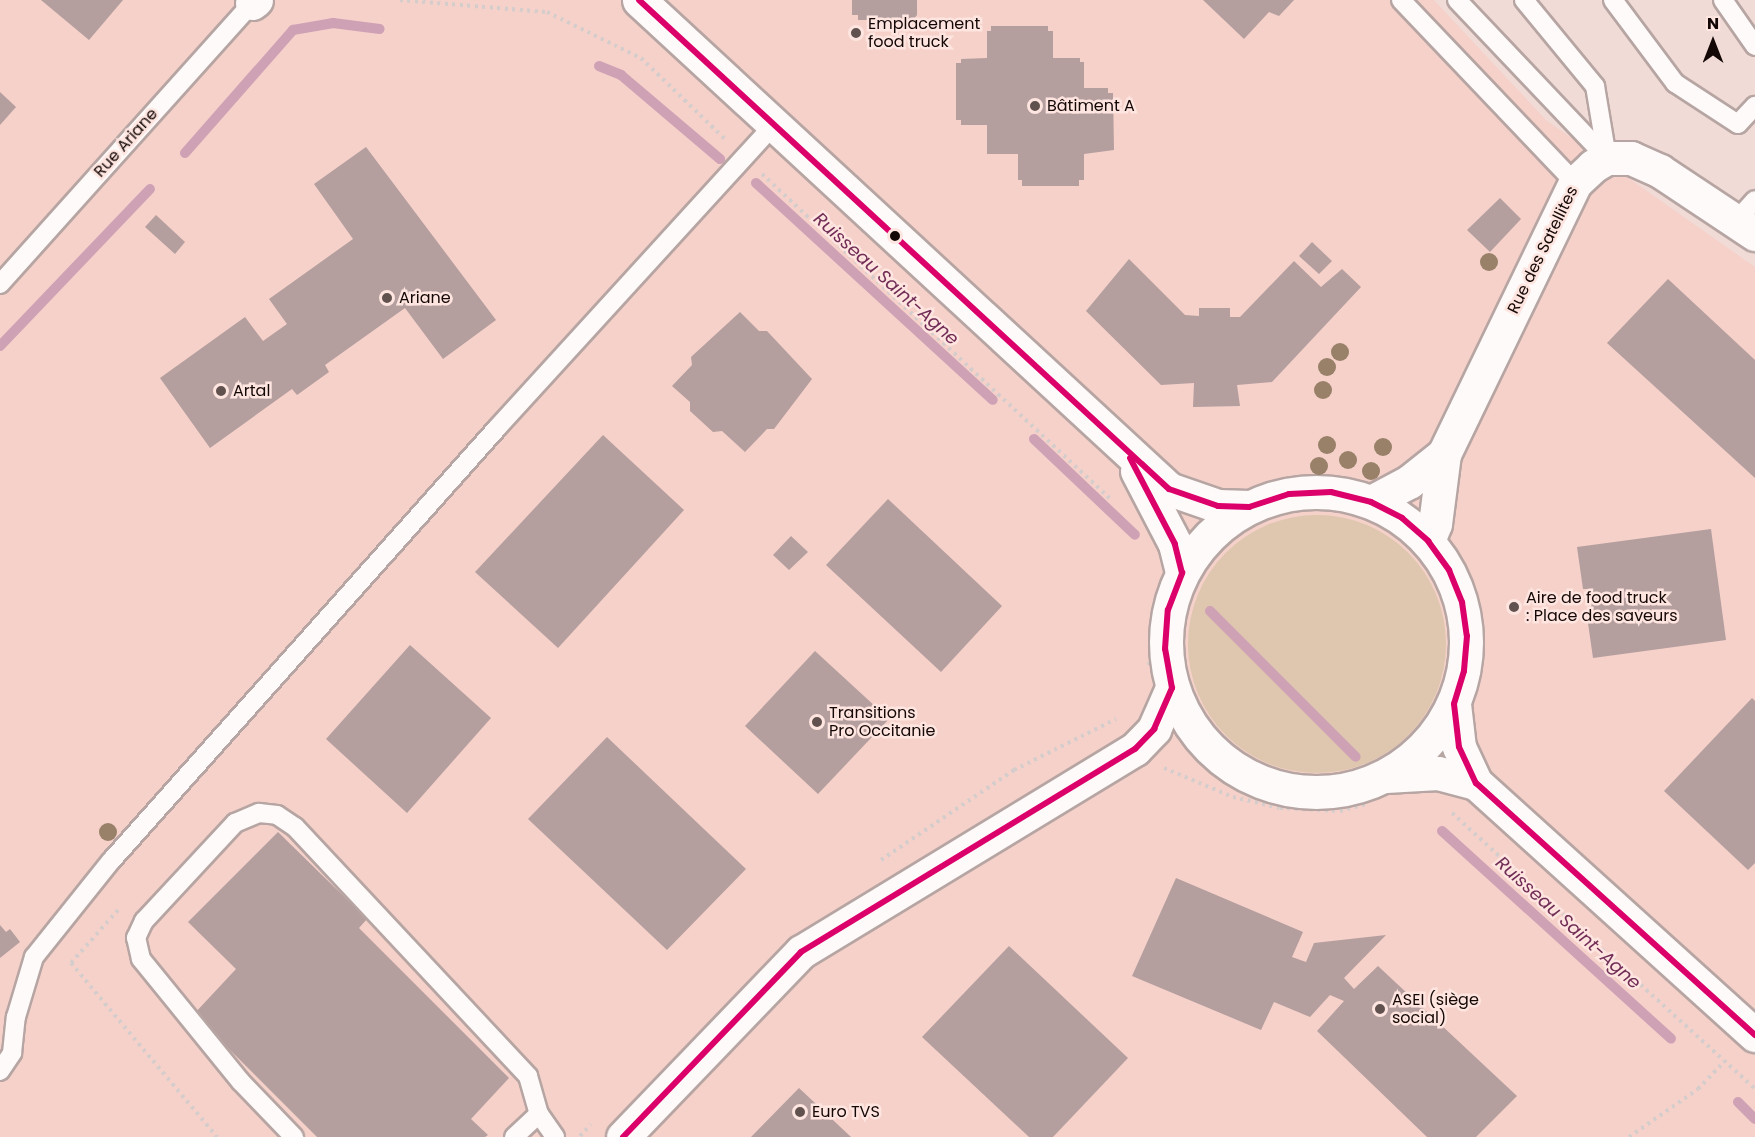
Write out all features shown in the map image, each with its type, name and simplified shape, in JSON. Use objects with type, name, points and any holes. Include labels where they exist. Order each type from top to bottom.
[{"type":"street","points":[[639,0],[1128,455],[1169,489],[1191,499],[1249,507]]},
{"type":"street","name":"Rue des Satellites","points":[[1428,541],[1435,524],[1444,454],[1575,183],[1607,158]]},
{"type":"street","points":[[1607,158],[1631,158],[1749,219]]},
{"type":"street","name":"Rue des Satellites","points":[[1371,502],[1408,482],[1444,454]]},
{"type":"street","points":[[1128,455],[1175,544],[1182,573]]},
{"type":"street","points":[[1386,776],[1426,746],[1454,704],[1464,671],[1467,636],[1462,602],[1449,570],[1428,541],[1402,518],[1371,502],[1331,492],[1289,494],[1249,507],[1210,535],[1182,573],[1168,610],[1166,649],[1172,688],[1187,720],[1209,748],[1248,776],[1293,791],[1341,790],[1386,776],[1438,773],[1476,783]]},
{"type":"street","points":[[623,1137],[801,952],[1135,749],[1154,729],[1172,688]]},
{"type":"street","points":[[1454,704],[1459,747],[1476,783],[1754,1034]]},
{"type":"street","points":[[1135,749],[1161,744],[1209,748]]},
{"type":"lane","points":[[1401,0],[1575,183]]},
{"type":"lane","points":[[1457,0],[1607,158]]},
{"type":"lane","points":[[1524,0],[1594,86],[1607,158]]},
{"type":"lane","points":[[1613,0],[1675,83],[1738,124],[1755,106]]},
{"type":"lane","points":[[1723,0],[1755,46]]},
{"type":"lane","name":"Rue Ariane","points":[[0,284],[254,1]]},
{"type":"lane","points":[[0,1071],[12,1053],[16,1017],[34,957],[97,879],[490,436],[774,125]]},
{"type":"lane","points":[[294,1137],[241,1083],[141,959],[136,938],[144,921],[235,823],[259,813],[277,815],[295,827],[528,1076],[539,1114],[555,1137]]},
{"type":"lane","points":[[514,1137],[539,1114]]},
{"type":"path","points":[[400,0],[547,12]]},
{"type":"path","points":[[121,907],[71,963],[217,1137]]},
{"type":"path","points":[[1629,1137],[1698,1089],[1754,1034]]},
{"type":"shaded area","points":[[0,0],[1434,0],[1546,120],[1755,267],[1755,1137],[0,1137]]},
{"type":"shaded area","points":[[1304,515],[1330,515],[1355,520],[1378,530],[1399,544],[1417,562],[1431,583],[1441,606],[1446,644],[1441,682],[1431,705],[1417,726],[1399,744],[1378,758],[1355,768],[1330,773],[1304,773],[1279,768],[1256,758],[1235,744],[1217,726],[1203,705],[1193,682],[1188,657],[1188,631],[1193,606],[1203,583],[1217,562],[1235,544],[1256,530],[1279,520]]},
{"type":"building","points":[[41,0],[123,0],[89,40]]},
{"type":"building","points":[[852,0],[917,0],[917,15],[913,20],[858,20],[858,15],[852,15]]},
{"type":"building","points":[[1203,0],[1294,0],[1279,16],[1269,12],[1244,39]]},
{"type":"building","name":"Bâtiment A","points":[[991,26],[1048,26],[1048,31],[1053,31],[1053,58],[1080,58],[1080,62],[1084,62],[1084,88],[1108,88],[1108,93],[1113,93],[1114,150],[1084,154],[1084,180],[1079,180],[1079,186],[1022,186],[1022,180],[1018,180],[1018,154],[987,154],[987,125],[961,125],[961,120],[956,120],[956,63],[961,63],[961,59],[987,58],[987,31],[991,31]]},
{"type":"building","points":[[0,92],[16,107],[0,125]]},
{"type":"building","name":"Ariane","points":[[366,147],[496,320],[443,359],[405,308],[325,365],[329,372],[297,395],[292,389],[210,448],[160,378],[245,317],[263,341],[287,324],[269,299],[353,239],[314,184]]},
{"type":"building","points":[[1500,198],[1521,219],[1490,252],[1467,230]]},
{"type":"building","points":[[156,215],[185,242],[175,254],[145,227]]},
{"type":"building","points":[[1312,242],[1332,261],[1319,274],[1299,256]]},
{"type":"building","points":[[1129,259],[1185,315],[1199,316],[1199,308],[1230,308],[1230,317],[1240,317],[1294,261],[1321,287],[1342,269],[1361,287],[1272,382],[1237,385],[1240,406],[1193,407],[1194,383],[1161,385],[1086,311]]},
{"type":"building","points":[[1668,279],[1755,360],[1755,478],[1607,343]]},
{"type":"building","points":[[740,312],[759,331],[767,331],[812,379],[774,429],[767,429],[745,452],[722,431],[713,432],[690,411],[690,402],[672,386],[692,365],[691,357]]},
{"type":"building","points":[[603,435],[684,510],[558,648],[475,572]]},
{"type":"building","points":[[888,499],[1002,606],[941,672],[826,565]]},
{"type":"building","points":[[1711,529],[1726,640],[1593,658],[1587,616],[1593,615],[1588,589],[1583,589],[1577,547]]},
{"type":"building","points":[[791,536],[808,552],[789,570],[773,555]]},
{"type":"building","points":[[410,645],[491,718],[407,813],[326,739]]},
{"type":"building","name":"Transitions Pro Occitanie","points":[[815,651],[889,719],[818,794],[745,726]]},
{"type":"building","points":[[1752,698],[1755,701],[1755,863],[1748,870],[1664,791]]},
{"type":"building","points":[[607,737],[746,869],[667,950],[528,819]]},
{"type":"building","points":[[278,832],[367,919],[359,928],[509,1078],[471,1119],[488,1135],[485,1137],[317,1137],[194,1014],[236,969],[188,922]]},
{"type":"building","name":"ASEI (siège social)","points":[[1176,878],[1303,932],[1292,957],[1306,962],[1314,943],[1386,935],[1344,978],[1354,989],[1378,966],[1517,1096],[1476,1137],[1427,1137],[1317,1031],[1344,1001],[1330,995],[1310,1017],[1274,1002],[1261,1030],[1132,976]]},
{"type":"building","points":[[0,925],[6,932],[10,929],[20,942],[0,958]]},
{"type":"building","points":[[1009,946],[1128,1058],[1053,1137],[1029,1137],[922,1037]]},
{"type":"building","name":"Euro TVS","points":[[799,1088],[851,1137],[751,1137]]},
{"type":"waterway","name":"Ruisseau Saint-Agne","points":[[185,153],[293,30],[333,23],[380,29]]},
{"type":"waterway","name":"Ruisseau Saint-Agne","points":[[599,66],[621,75],[720,159]]},
{"type":"waterway","name":"Ruisseau Saint-Agne","points":[[756,183],[993,400]]},
{"type":"waterway","name":"Ruisseau Saint-Agne","points":[[0,346],[150,189]]},
{"type":"waterway","name":"Ruisseau Saint-Agne","points":[[1034,439],[1135,535]]},
{"type":"waterway","name":"Ruisseau Saint-Agne","points":[[1210,611],[1356,757]]},
{"type":"waterway","name":"Ruisseau Saint-Agne","points":[[1442,831],[1671,1039]]},
{"type":"waterway","name":"Ruisseau Saint-Agne","points":[[1738,1102],[1755,1119]]},
{"type":"transit line","points":[[639,0],[1169,489],[1218,506],[1249,507],[1289,494],[1331,492],[1371,502],[1402,518],[1428,541],[1449,570],[1462,602],[1467,636],[1464,671],[1454,704],[1459,747],[1476,783],[1755,1035]]},
{"type":"transit line","points":[[623,1137],[801,952],[1135,749],[1154,729],[1172,688],[1165,649],[1168,610],[1182,573],[1175,544],[1130,458]]},
{"type":"place","name":"Emplacement food truck","points":[[856,33]]},
{"type":"place","name":"Bâtiment A","points":[[1035,106]]},
{"type":"place","name":"Ariane","points":[[387,298]]},
{"type":"place","name":"Artal","points":[[221,391]]},
{"type":"place","name":"Aire de food truck : Place des saveurs","points":[[1514,607]]},
{"type":"place","name":"Transitions Pro Occitanie","points":[[817,722]]},
{"type":"place","name":"ASEI (siège social)","points":[[1380,1009]]},
{"type":"place","name":"Euro TVS","points":[[800,1112]]}]
